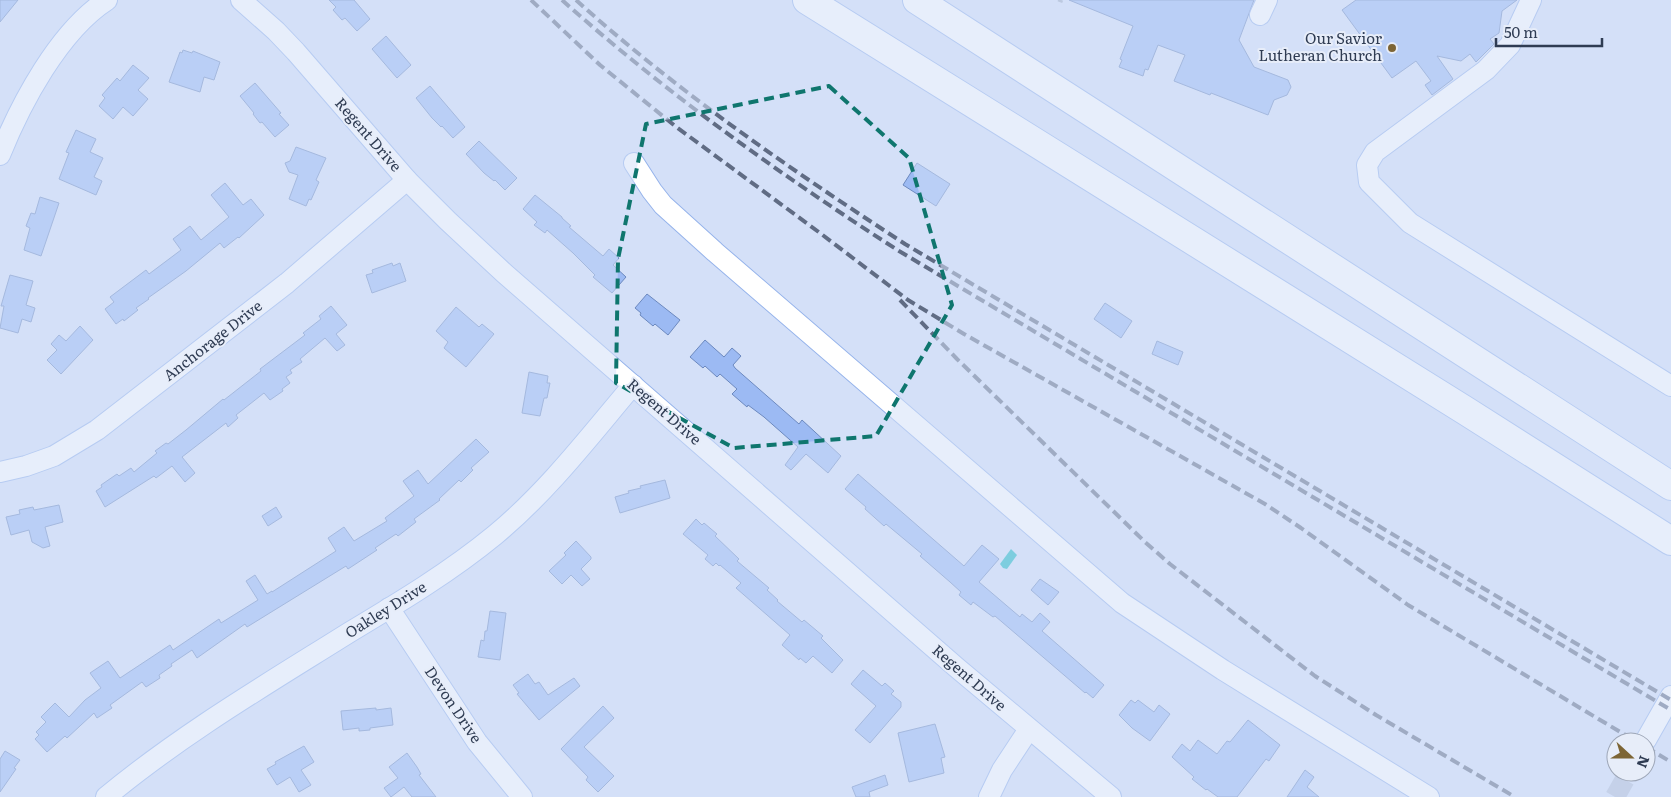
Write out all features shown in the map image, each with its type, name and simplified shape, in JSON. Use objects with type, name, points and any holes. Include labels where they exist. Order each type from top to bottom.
[{"type":"highway","points":[[807,0],[1671,541]]},
{"type":"highway","points":[[917,0],[1671,486]]},
{"type":"street","points":[[0,155],[23,105],[51,58],[78,24],[107,0]]},
{"type":"street","name":"Regent Drive","points":[[242,0],[289,45],[407,180],[504,273],[1029,729],[1111,797]]},
{"type":"street","points":[[1531,0],[1510,45],[1486,70],[1375,152],[1367,165],[1369,182],[1410,223],[1671,386]]},
{"type":"street","points":[[634,163],[663,205],[695,234],[1122,603],[1223,670],[1429,797]]},
{"type":"street","name":"Anchorage Drive","points":[[0,472],[26,466],[54,456],[70,448],[103,426],[287,283],[407,180]]},
{"type":"street","name":"Oakley Drive","points":[[106,797],[134,774],[229,708],[389,608],[473,551],[530,504],[633,385]]},
{"type":"street","name":"Devon Drive","points":[[389,608],[477,742],[522,797]]},
{"type":"street","points":[[1651,732],[1671,696]]},
{"type":"street","points":[[989,797],[1002,770],[1029,729]]},
{"type":"path","points":[[1058,0],[1063,2]]},
{"type":"highlighted area","points":[[829,86],[909,158],[952,305],[876,436],[734,448],[616,383],[618,259],[646,124]]},
{"type":"water","points":[[1011,549],[1017,555],[1007,569],[1003,568],[1000,564]]},
{"type":"building","points":[[0,0],[18,0],[0,22]]},
{"type":"building","points":[[329,0],[354,0],[370,19],[357,31],[345,18],[342,20],[333,10],[336,7]]},
{"type":"building","points":[[1069,0],[1254,0],[1239,40],[1254,67],[1288,80],[1291,87],[1287,95],[1274,100],[1268,115],[1174,81],[1185,55],[1158,45],[1148,70],[1145,69],[1143,76],[1119,67],[1122,60],[1120,59],[1133,26]]},
{"type":"building","points":[[1356,0],[1517,0],[1502,11],[1499,33],[1490,39],[1494,44],[1476,62],[1470,54],[1461,61],[1437,56],[1453,79],[1432,95],[1425,85],[1431,81],[1416,61],[1392,78],[1342,10]]},
{"type":"building","points":[[386,36],[411,65],[397,78],[372,49]]},
{"type":"building","points":[[183,50],[192,53],[193,51],[220,62],[214,80],[204,77],[200,92],[169,82],[180,52],[182,53]]},
{"type":"building","points":[[133,65],[149,78],[138,90],[148,99],[133,116],[123,107],[113,119],[99,106],[105,98],[102,95],[117,78],[120,81]]},
{"type":"building","points":[[255,83],[289,125],[275,137],[262,122],[260,123],[240,96]]},
{"type":"building","points":[[430,86],[465,127],[453,138],[432,118],[416,98]]},
{"type":"building","points":[[76,130],[96,139],[90,152],[103,158],[94,177],[102,181],[96,195],[59,179],[69,153],[66,152]]},
{"type":"building","points":[[479,141],[517,178],[505,190],[484,173],[466,154]]},
{"type":"building","points":[[296,147],[326,158],[316,180],[319,182],[311,200],[309,199],[306,206],[289,199],[298,175],[289,172],[285,163],[290,161]]},
{"type":"building","points":[[917,163],[950,184],[936,206],[903,185]]},
{"type":"building","points":[[225,183],[243,205],[251,199],[264,215],[239,238],[224,248],[220,243],[186,271],[148,298],[136,308],[138,310],[124,321],[123,319],[116,324],[105,309],[114,302],[110,297],[146,270],[149,274],[181,250],[173,239],[190,226],[201,240],[229,217],[211,195]]},
{"type":"building","points":[[535,195],[562,217],[571,226],[569,227],[603,256],[609,249],[619,258],[613,265],[626,277],[612,293],[593,277],[595,275],[547,230],[545,233],[534,225],[537,222],[523,209]]},
{"type":"building","points":[[40,197],[59,203],[41,256],[24,250],[30,228],[26,226],[31,213],[35,214]]},
{"type":"building","points":[[392,263],[393,266],[400,263],[406,281],[372,293],[366,275],[373,273],[372,270]]},
{"type":"building","points":[[10,275],[33,281],[26,305],[35,308],[31,322],[22,319],[18,333],[0,328],[4,306],[1,306]]},
{"type":"building","points":[[647,294],[680,320],[668,335],[655,324],[653,326],[635,308]]},
{"type":"building","points":[[1105,303],[1132,321],[1121,338],[1094,319]]},
{"type":"building","points":[[331,306],[347,325],[336,334],[345,345],[337,351],[325,338],[300,359],[302,362],[290,370],[292,373],[286,377],[290,383],[282,389],[283,391],[270,400],[264,393],[236,415],[238,418],[228,427],[226,423],[182,457],[195,473],[185,482],[172,466],[156,478],[154,476],[105,507],[96,491],[102,487],[101,485],[117,474],[119,476],[131,468],[134,472],[157,453],[155,451],[166,443],[168,444],[305,335],[303,333],[321,319],[319,316]]},
{"type":"building","points":[[456,307],[479,327],[482,324],[494,334],[466,367],[444,348],[448,342],[436,331]]},
{"type":"building","points":[[80,326],[93,340],[61,374],[47,360],[57,350],[51,344],[59,335],[66,341]]},
{"type":"building","points":[[705,340],[724,357],[732,348],[741,356],[733,365],[735,368],[799,424],[802,420],[841,456],[828,473],[806,454],[791,470],[785,465],[798,447],[764,417],[748,405],[747,407],[732,394],[737,389],[720,374],[717,377],[705,366],[703,368],[690,357]]},
{"type":"building","points":[[1157,341],[1183,352],[1178,365],[1152,354]]},
{"type":"building","points":[[529,372],[548,376],[547,383],[550,383],[540,416],[522,413]]},
{"type":"building","points":[[476,439],[489,452],[471,468],[473,470],[461,482],[459,480],[440,500],[414,519],[416,522],[398,536],[396,534],[375,548],[377,550],[348,569],[346,566],[247,627],[245,624],[197,658],[192,650],[171,664],[172,666],[159,675],[160,678],[146,687],[142,682],[110,705],[112,708],[97,718],[94,713],[67,738],[65,736],[47,752],[35,739],[39,735],[36,732],[46,722],[41,717],[55,703],[69,717],[85,700],[101,688],[90,673],[108,661],[120,678],[170,645],[173,650],[219,619],[221,623],[258,600],[246,581],[255,575],[267,594],[272,592],[336,551],[328,538],[344,527],[354,541],[387,521],[385,518],[414,496],[403,481],[418,470],[428,484]]},
{"type":"building","points":[[858,474],[964,566],[982,545],[999,559],[979,582],[1020,617],[1022,614],[1032,622],[1040,613],[1050,622],[1042,631],[1104,685],[1093,698],[995,616],[993,617],[973,602],[971,605],[959,595],[961,592],[920,556],[922,554],[886,524],[884,526],[865,509],[866,507],[845,489]]},
{"type":"building","points":[[665,480],[670,498],[620,513],[615,497],[641,488],[640,486]]},
{"type":"building","points":[[59,505],[63,522],[45,527],[50,546],[43,548],[32,542],[29,530],[11,535],[6,517],[20,514],[19,510],[33,507],[34,510]]},
{"type":"building","points":[[276,507],[282,517],[268,526],[262,516]]},
{"type":"building","points":[[696,519],[717,534],[715,536],[739,559],[737,561],[769,588],[767,590],[777,601],[802,622],[804,620],[823,636],[821,638],[843,660],[832,673],[813,656],[806,663],[800,658],[799,660],[782,645],[790,635],[736,588],[741,583],[720,565],[716,563],[713,566],[705,559],[708,555],[683,534]]},
{"type":"building","points":[[576,541],[591,557],[581,569],[590,579],[582,586],[571,575],[562,584],[549,571],[566,555],[564,553]]},
{"type":"building","points":[[1040,579],[1059,592],[1048,605],[1031,590]]},
{"type":"building","points":[[490,611],[506,613],[500,660],[478,657],[481,640],[484,641],[485,631],[487,631]]},
{"type":"building","points":[[863,670],[882,686],[885,683],[894,691],[891,694],[901,702],[901,707],[870,743],[855,730],[876,706],[851,684]]},
{"type":"building","points":[[528,674],[535,684],[539,682],[548,695],[574,678],[580,686],[539,720],[517,694],[519,693],[513,685]]},
{"type":"building","points":[[1131,700],[1135,703],[1138,700],[1154,712],[1159,705],[1170,714],[1150,741],[1132,728],[1119,715]]},
{"type":"building","points":[[603,706],[614,718],[584,747],[614,776],[598,792],[586,780],[588,777],[561,749]]},
{"type":"building","points":[[376,708],[376,710],[391,708],[393,725],[370,728],[370,730],[359,731],[359,728],[343,730],[341,711]]},
{"type":"building","points":[[1248,720],[1280,745],[1269,761],[1266,759],[1237,797],[1218,797],[1206,790],[1192,779],[1194,777],[1172,757],[1182,744],[1190,751],[1198,740],[1217,754],[1227,741],[1230,742]]},
{"type":"building","points":[[935,724],[945,757],[941,758],[944,773],[909,782],[898,733]]},
{"type":"building","points":[[304,746],[314,762],[301,770],[311,785],[299,792],[290,777],[277,785],[267,769],[276,764],[275,762]]},
{"type":"building","points":[[5,751],[20,760],[0,792],[0,759]]},
{"type":"building","points":[[407,753],[421,774],[419,775],[436,797],[412,797],[404,787],[391,797],[384,788],[398,778],[389,767]]},
{"type":"building","points":[[1305,770],[1314,777],[1307,787],[1319,797],[1287,797]]},
{"type":"building","points":[[885,775],[888,785],[869,792],[870,797],[856,797],[852,787]]},
{"type":"tunnel","points":[[1615,797],[1623,782]]},
{"type":"railway","points":[[531,0],[600,65],[675,126],[908,300],[964,334],[1265,504],[1408,605],[1620,732]]},
{"type":"railway","points":[[562,0],[684,101],[768,163],[899,251],[1671,710]]},
{"type":"railway","points":[[576,0],[695,98],[777,158],[905,244],[1671,700]]},
{"type":"railway","points":[[900,300],[957,359],[1170,564],[1315,676],[1376,715],[1515,797]]},
{"type":"railway","points":[[1656,753],[1671,762]]},
{"type":"place","name":"Our Savior Lutheran Church","points":[[1392,48]]}]
